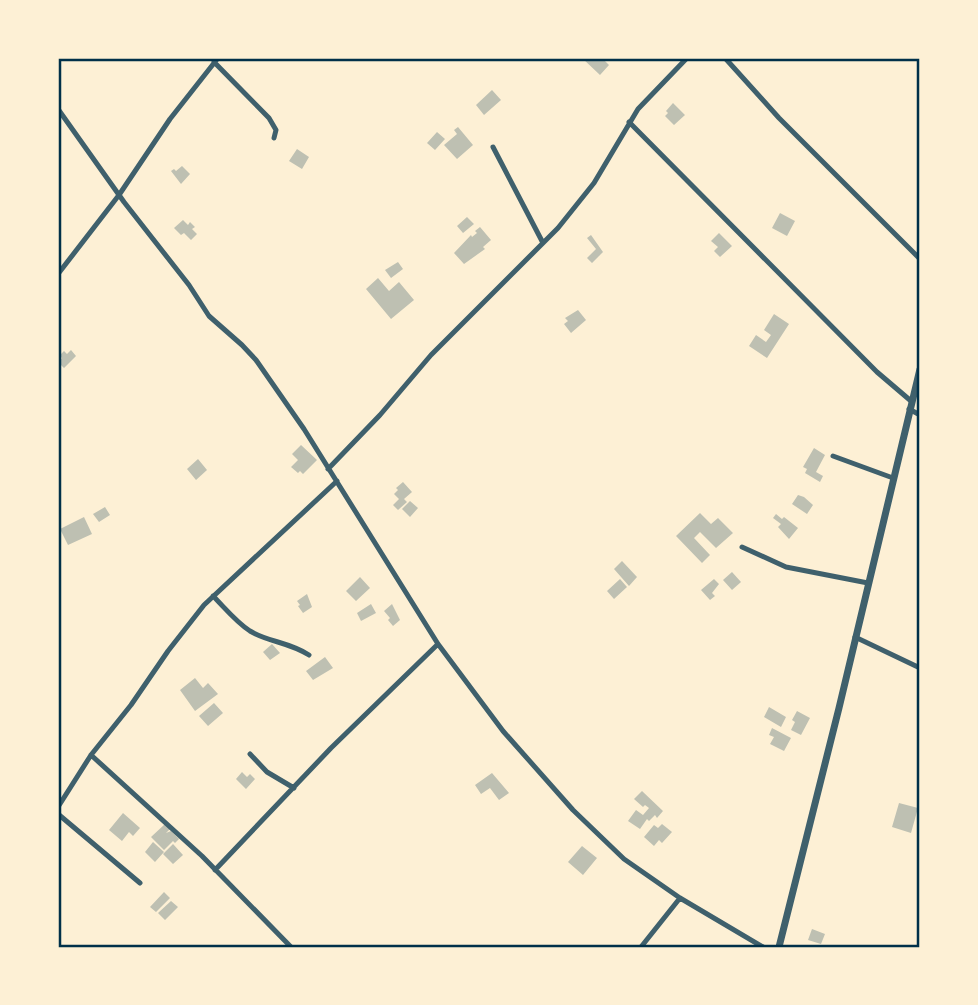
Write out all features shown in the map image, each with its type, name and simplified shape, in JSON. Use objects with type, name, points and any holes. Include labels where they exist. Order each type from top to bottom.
[{"type":"street","points":[[328,470],[431,355],[558,228],[594,183],[629,122],[655,89],[687,58]]},
{"type":"street","points":[[725,58],[779,118],[920,259]]},
{"type":"street","points":[[58,274],[119,195],[170,119],[216,60],[269,118],[276,130],[274,138]]},
{"type":"street","points":[[58,109],[119,195],[189,285],[209,316],[256,360],[304,429],[438,644],[503,731],[573,810],[624,859],[680,898],[763,947]]},
{"type":"street","points":[[629,122],[920,415]]},
{"type":"street","points":[[493,147],[543,243]]},
{"type":"street","points":[[779,947],[920,369]]},
{"type":"street","points":[[833,456],[893,478]]},
{"type":"street","points":[[58,807],[91,755],[131,705],[168,651],[213,596],[337,481]]},
{"type":"street","points":[[742,547],[786,567],[868,583]]},
{"type":"street","points":[[213,596],[250,631],[290,645],[309,655]]},
{"type":"street","points":[[855,637],[920,668]]},
{"type":"street","points":[[215,870],[331,748],[438,644]]},
{"type":"street","points":[[250,754],[267,772],[295,788]]},
{"type":"street","points":[[91,755],[215,870],[291,947]]},
{"type":"street","points":[[58,814],[140,883]]},
{"type":"street","points":[[641,947],[680,898]]},
{"type":"building","points":[[582,58],[605,58],[609,65],[600,75]]},
{"type":"building","points":[[492,90],[501,100],[484,115],[476,105]]},
{"type":"building","points":[[673,103],[685,115],[674,125],[665,116]]},
{"type":"building","points":[[458,127],[473,145],[457,159],[444,145],[457,134],[454,130]]},
{"type":"building","points":[[437,132],[445,139],[435,150],[427,143]]},
{"type":"building","points":[[297,149],[309,157],[302,169],[289,161]]},
{"type":"building","points":[[182,166],[190,174],[181,184],[171,171]]},
{"type":"building","points":[[780,213],[795,221],[787,236],[772,228]]},
{"type":"building","points":[[467,217],[474,224],[463,233],[457,226]]},
{"type":"building","points":[[183,220],[195,227],[192,229],[197,234],[191,240],[174,228]]},
{"type":"building","points":[[480,227],[491,240],[483,247],[485,249],[464,264],[454,253],[471,235],[472,237],[477,233],[475,231]]},
{"type":"building","points":[[719,233],[732,246],[720,257],[714,251],[718,247],[711,241]]},
{"type":"building","points":[[591,235],[603,252],[592,263],[587,258],[596,249],[587,238]]},
{"type":"building","points":[[398,262],[403,269],[391,278],[385,270]]},
{"type":"building","points":[[378,278],[389,291],[399,282],[414,300],[391,319],[366,289]]},
{"type":"building","points":[[578,310],[586,320],[571,333],[564,324],[568,321],[565,318]]},
{"type":"building","points":[[774,314],[789,324],[767,358],[749,346],[756,335],[766,342],[771,335],[764,330]]},
{"type":"building","points":[[71,350],[76,356],[64,368],[58,362],[62,358],[59,356],[64,351],[67,354]]},
{"type":"building","points":[[301,445],[317,460],[303,474],[291,467],[298,460],[292,454]]},
{"type":"building","points":[[814,448],[825,455],[816,472],[823,476],[820,482],[805,473],[807,469],[803,467]]},
{"type":"building","points":[[198,459],[207,470],[196,480],[187,469]]},
{"type":"building","points":[[403,482],[412,492],[404,499],[407,502],[398,510],[393,505],[399,499],[394,494]]},
{"type":"building","points":[[798,495],[813,505],[807,514],[792,504]]},
{"type":"building","points":[[410,501],[418,508],[410,517],[402,509]]},
{"type":"building","points":[[105,507],[110,515],[99,522],[93,514]]},
{"type":"building","points":[[700,513],[711,524],[718,518],[733,533],[716,548],[700,532],[694,538],[710,555],[702,563],[676,536]]},
{"type":"building","points":[[776,514],[798,528],[789,539],[778,527],[781,524],[773,518]]},
{"type":"building","points":[[84,517],[92,534],[68,545],[60,529]]},
{"type":"building","points":[[622,561],[637,577],[629,586],[614,569]]},
{"type":"building","points":[[732,572],[741,582],[732,590],[723,580]]},
{"type":"building","points":[[360,577],[370,588],[356,601],[346,591]]},
{"type":"building","points":[[620,579],[627,587],[614,599],[607,591]]},
{"type":"building","points":[[714,579],[719,584],[712,593],[715,596],[710,600],[701,590]]},
{"type":"building","points":[[307,594],[312,607],[303,613],[297,601]]},
{"type":"building","points":[[371,604],[376,613],[361,621],[357,613]]},
{"type":"building","points":[[392,604],[400,620],[393,626],[384,611]]},
{"type":"building","points":[[272,644],[280,653],[270,660],[263,652]]},
{"type":"building","points":[[325,657],[333,668],[313,680],[306,671]]},
{"type":"building","points":[[195,678],[203,688],[208,683],[218,694],[195,711],[180,690]]},
{"type":"building","points":[[214,703],[223,713],[208,726],[199,716]]},
{"type":"building","points":[[769,707],[786,717],[781,727],[764,717]]},
{"type":"building","points":[[797,711],[810,718],[801,735],[791,730]]},
{"type":"building","points":[[772,728],[791,738],[784,751],[770,744],[774,737],[769,735]]},
{"type":"building","points":[[242,772],[255,779],[246,789],[236,779]]},
{"type":"building","points":[[492,773],[509,793],[499,800],[490,788],[481,794],[475,785]]},
{"type":"building","points":[[642,791],[663,811],[657,818],[655,815],[649,821],[647,819],[640,829],[628,821],[636,810],[643,815],[649,808],[645,805],[643,807],[634,799]]},
{"type":"building","points":[[899,803],[918,808],[911,833],[892,827]]},
{"type":"building","points":[[123,813],[140,828],[133,836],[129,832],[122,841],[109,830]]},
{"type":"building","points":[[165,824],[170,829],[166,833],[171,831],[179,839],[164,850],[151,837]]},
{"type":"building","points":[[662,824],[672,832],[662,843],[659,840],[654,846],[644,837],[654,825],[658,828]]},
{"type":"building","points":[[153,842],[164,852],[155,862],[145,852]]},
{"type":"building","points":[[173,844],[183,855],[173,864],[163,854]]},
{"type":"building","points":[[582,846],[597,858],[583,875],[568,862]]},
{"type":"building","points":[[164,892],[170,898],[156,912],[150,907]]},
{"type":"building","points":[[171,901],[178,907],[165,920],[158,913]]},
{"type":"building","points":[[812,929],[825,934],[821,944],[808,940]]}]
